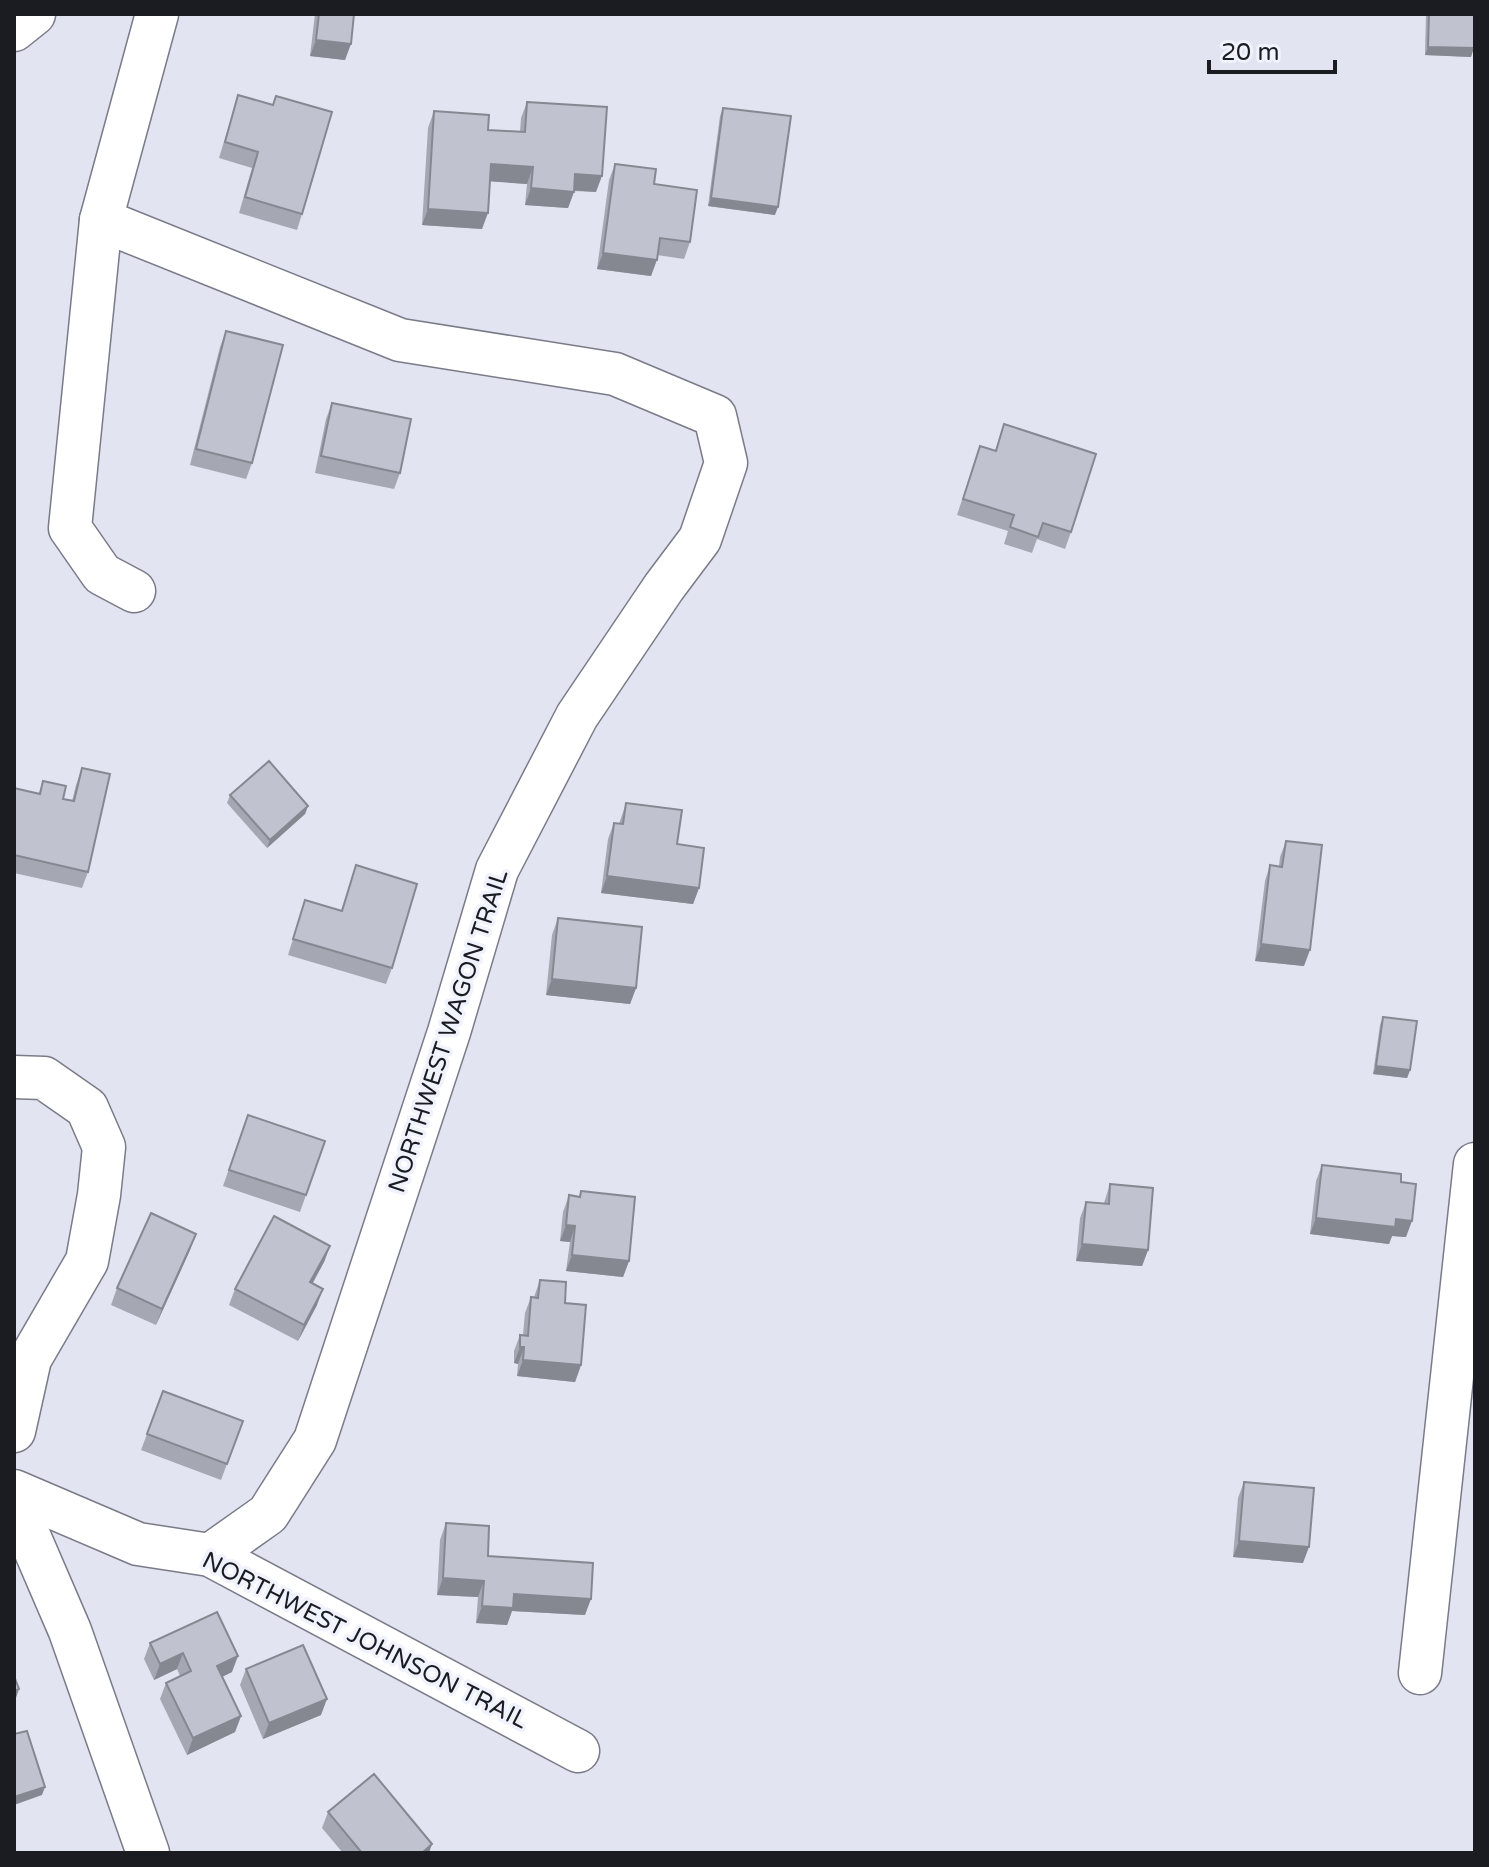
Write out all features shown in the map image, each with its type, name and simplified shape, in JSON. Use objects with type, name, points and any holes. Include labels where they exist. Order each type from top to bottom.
[{"type":"street","points":[[14,30],[34,14]]},
{"type":"street","points":[[134,591],[102,574],[70,528],[101,220],[157,14]]},
{"type":"street","name":"NORTHWEST WAGON TRAIL","points":[[101,220],[400,340],[615,374],[715,416],[726,463],[700,539],[577,716],[497,870],[449,1032],[315,1440],[268,1514],[210,1555]]},
{"type":"street","points":[[14,1077],[44,1078],[87,1108],[104,1147],[87,1261],[30,1359],[14,1431]]},
{"type":"street","points":[[1420,1673],[1475,1164]]},
{"type":"street","name":"NORTHWEST JOHNSON TRAIL","points":[[14,1491],[138,1544],[210,1555],[578,1751]]},
{"type":"street","points":[[14,1501],[70,1631],[148,1853]]},
{"type":"building","points":[[319,14],[354,14],[351,44],[316,40]]},
{"type":"building","points":[[1429,14],[1475,14],[1474,48],[1428,47]]},
{"type":"building","points":[[238,95],[273,105],[276,96],[332,112],[302,214],[245,197],[258,152],[225,142]]},
{"type":"building","points":[[527,102],[607,107],[602,176],[575,174],[574,192],[531,188],[533,167],[491,164],[488,213],[428,209],[434,111],[489,115],[488,130],[525,132]]},
{"type":"building","points":[[723,108],[791,116],[778,207],[711,198]]},
{"type":"building","points":[[615,164],[656,169],[654,184],[697,190],[690,242],[660,238],[657,260],[603,253]]},
{"type":"building","points":[[226,331],[283,345],[252,463],[196,449]]},
{"type":"building","points":[[332,403],[411,419],[400,473],[321,456]]},
{"type":"building","points":[[1004,424],[1096,454],[1071,532],[1043,523],[1038,537],[1010,527],[1014,515],[963,499],[980,446],[996,451]]},
{"type":"building","points":[[269,761],[308,806],[270,840],[230,795]]},
{"type":"building","points":[[82,768],[110,774],[88,872],[14,855],[14,788],[40,794],[43,781],[66,786],[63,799],[74,801]]},
{"type":"building","points":[[626,803],[682,810],[677,844],[704,848],[699,888],[607,876],[614,823],[623,824]]},
{"type":"building","points":[[1286,841],[1322,845],[1310,950],[1261,944],[1270,865],[1282,867]]},
{"type":"building","points":[[356,865],[417,884],[392,968],[293,939],[305,900],[342,911]]},
{"type":"building","points":[[558,918],[642,927],[636,988],[552,979]]},
{"type":"building","points":[[1383,1017],[1417,1021],[1410,1070],[1376,1066]]},
{"type":"building","points":[[248,1115],[325,1141],[306,1195],[229,1170]]},
{"type":"building","points":[[1322,1165],[1401,1174],[1401,1182],[1416,1184],[1412,1221],[1396,1219],[1395,1227],[1316,1218]]},
{"type":"building","points":[[1110,1184],[1153,1188],[1148,1250],[1082,1244],[1086,1202],[1109,1204]]},
{"type":"building","points":[[581,1191],[635,1197],[629,1261],[572,1255],[575,1226],[566,1225],[569,1195],[580,1197]]},
{"type":"building","points":[[151,1213],[196,1234],[162,1309],[117,1288]]},
{"type":"building","points":[[274,1216],[330,1246],[310,1282],[323,1289],[304,1325],[235,1289]]},
{"type":"building","points":[[540,1280],[566,1282],[565,1303],[586,1305],[581,1365],[523,1360],[524,1347],[520,1347],[520,1335],[528,1336],[531,1297],[538,1298]]},
{"type":"building","points":[[163,1391],[243,1421],[227,1464],[147,1434]]},
{"type":"building","points":[[1244,1482],[1314,1488],[1309,1547],[1239,1541]]},
{"type":"building","points":[[446,1523],[489,1526],[488,1556],[593,1563],[591,1599],[514,1594],[513,1608],[482,1606],[484,1581],[443,1578]]},
{"type":"building","points":[[217,1612],[238,1656],[217,1666],[241,1716],[193,1738],[166,1683],[191,1671],[183,1653],[160,1664],[150,1643]]},
{"type":"building","points":[[303,1645],[327,1699],[269,1723],[246,1669]]},
{"type":"building","points":[[27,1731],[45,1787],[14,1797],[14,1734]]},
{"type":"building","points":[[374,1774],[432,1844],[422,1853],[362,1853],[328,1812]]}]
